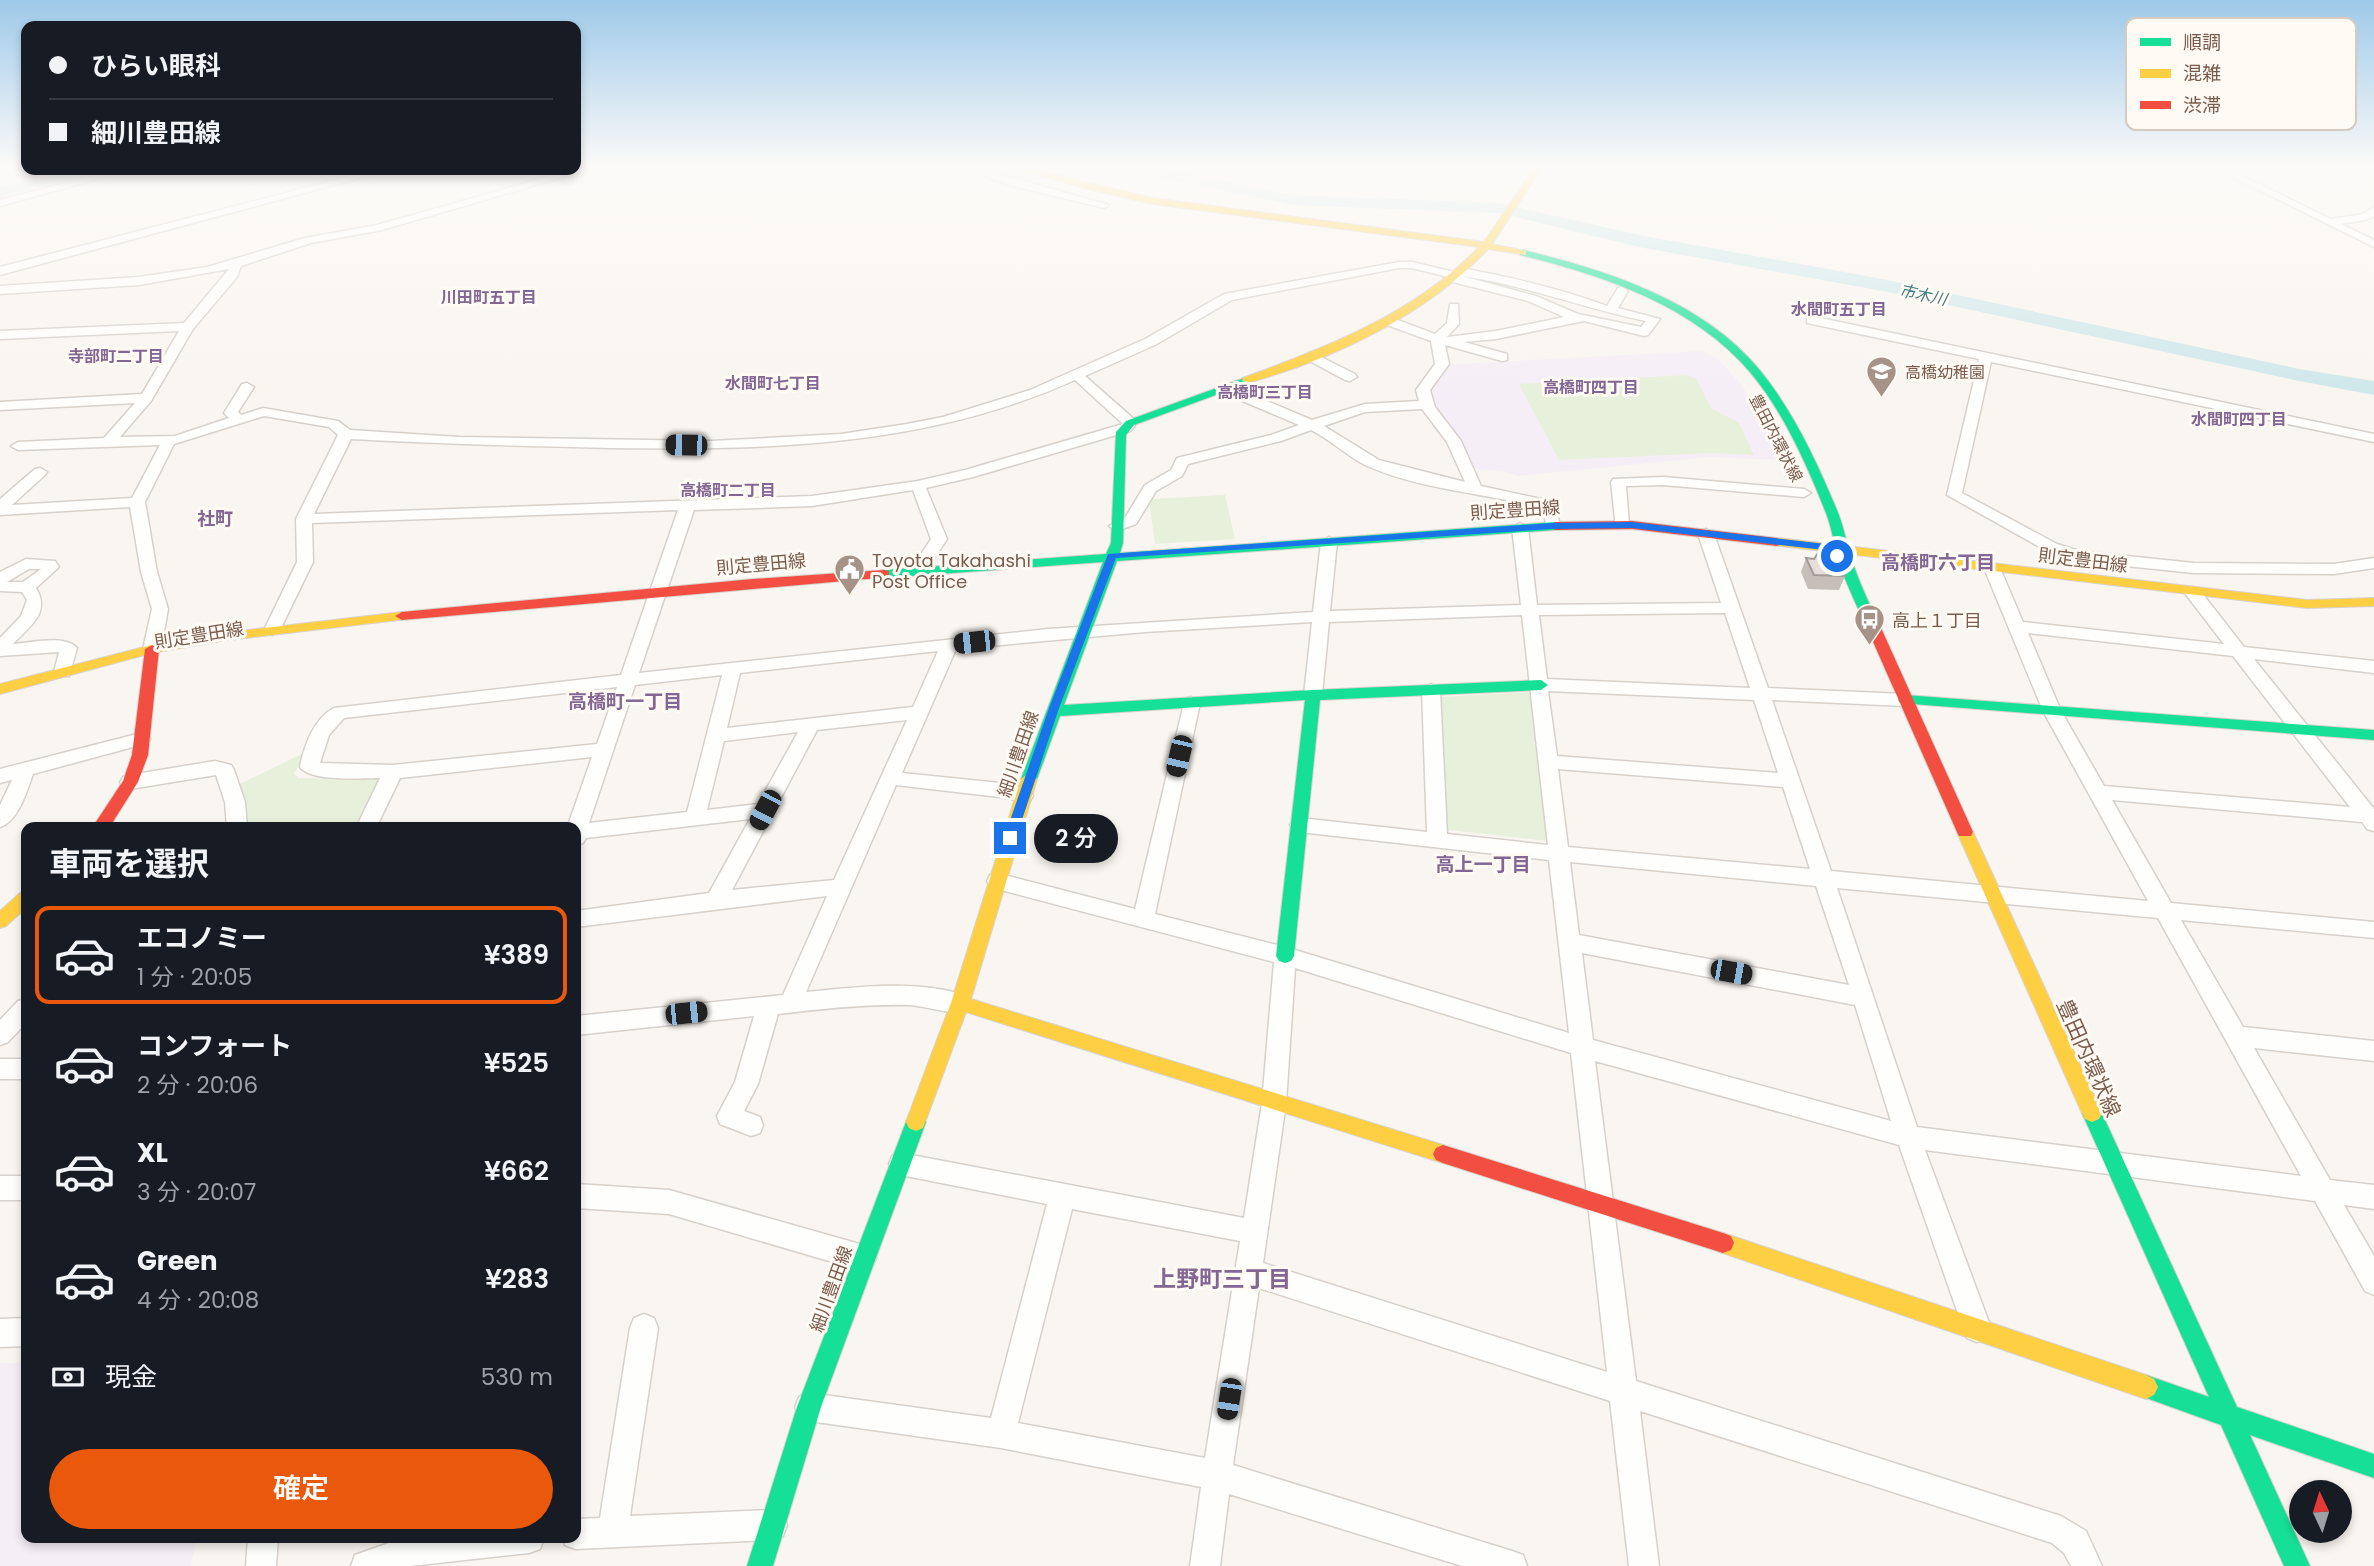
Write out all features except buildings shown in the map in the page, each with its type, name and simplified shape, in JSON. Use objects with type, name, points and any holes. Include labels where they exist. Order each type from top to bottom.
[{"type":"street","points":[[0,271],[114,241]]},
{"type":"street","points":[[0,290],[139,281],[236,264],[292,245],[333,241]]},
{"type":"street","points":[[362,241],[372,243]]},
{"type":"street","name":"豊田内環状線","points":[[1432,241],[1484,248],[1559,269],[1622,291],[1682,322],[1709,340],[1729,359],[1760,400],[1782,445]]},
{"type":"street","name":"豊田内環状線","points":[[1451,241],[1567,265],[1615,281],[1680,312],[1725,342],[1742,358],[1775,400],[1812,471],[1905,700],[2297,1566]]},
{"type":"street","points":[[304,519],[813,502],[968,474],[1127,426],[1311,356],[1391,322],[1421,304],[1456,275],[1489,241]]},
{"type":"street","points":[[229,279],[299,253],[292,245]]},
{"type":"street","points":[[108,442],[146,398],[188,327],[229,279],[236,264]]},
{"type":"street","points":[[18,446],[169,441],[206,432],[263,412],[333,424],[346,433],[459,441],[711,445],[841,438],[945,421],[1020,398],[1150,342],[1228,297],[1398,265],[1412,265],[1584,300],[1610,310],[1654,319],[1644,332],[1584,317],[1496,335],[1440,340]]},
{"type":"street","points":[[1456,275],[1535,300],[1576,318]]},
{"type":"street","points":[[1610,310],[1622,291]]},
{"type":"street","points":[[1454,307],[1452,324],[1440,340],[1443,363],[1425,385],[1427,405],[1454,441],[1475,489]]},
{"type":"street","points":[[1811,320],[2374,438]]},
{"type":"street","points":[[1391,322],[1440,340],[1502,357]]},
{"type":"street","points":[[0,335],[188,327]]},
{"type":"street","points":[[1311,356],[1350,377]]},
{"type":"street","points":[[1986,357],[1954,495],[2052,547],[2077,556],[2206,568],[2334,569],[2374,564]]},
{"type":"street","points":[[1077,375],[1127,426]]},
{"type":"street","points":[[239,420],[231,413],[247,387]]},
{"type":"street","points":[[1226,389],[1343,441],[1371,462],[1444,485],[1550,505],[1552,526]]},
{"type":"street","points":[[0,406],[146,398]]},
{"type":"street","points":[[1117,526],[1131,521],[1150,488],[1177,473],[1182,461],[1276,438],[1365,408],[1427,405]]},
{"type":"street","name":"細川豊田線","points":[[760,1566],[809,1407],[960,1003],[1023,796],[1112,556],[1117,526],[1118,449],[1120,434],[1127,426]]},
{"type":"street","points":[[272,630],[305,562],[304,519],[346,433]]},
{"type":"street","points":[[104,822],[130,782],[140,755],[151,656],[160,609],[149,572],[137,502],[169,441]]},
{"type":"street","points":[[0,508],[40,472]]},
{"type":"street","points":[[1621,525],[1618,482],[1663,481],[1803,493]]},
{"type":"street","points":[[918,485],[939,538],[918,571]]},
{"type":"street","points":[[0,508],[137,502]]},
{"type":"street","points":[[580,822],[687,507]]},
{"type":"street","name":"則定豊田線","points":[[0,689],[63,672],[272,630],[918,571],[1552,526],[1621,525],[1826,547]]},
{"type":"street","name":"豊田内環状線","points":[[1817,526],[1826,547],[1847,558]]},
{"type":"street","points":[[1520,528],[1541,685],[1644,1566]]},
{"type":"street","points":[[1706,534],[1864,997],[1908,1137],[1977,1328]]},
{"type":"street","points":[[1205,1566],[1274,1104],[1284,956],[1329,542]]},
{"type":"street","name":"則定豊田線","points":[[1847,558],[1992,568],[2307,604],[2374,602]]},
{"type":"street","points":[[0,579],[26,565],[50,564],[51,567],[39,581],[27,586],[0,586]]},
{"type":"street","points":[[1992,568],[2052,711],[2374,1282]]},
{"type":"street","points":[[0,650],[33,611],[36,600],[27,586]]},
{"type":"street","points":[[2192,592],[2298,729],[2372,818]]},
{"type":"street","name":"則定豊田線","points":[[0,702],[151,656],[574,608],[657,593]]},
{"type":"street","points":[[606,749],[393,772],[317,770],[310,767],[333,714],[950,644],[1084,631],[1530,608],[1731,608]]},
{"type":"street","points":[[2016,626],[2374,667]]},
{"type":"street","points":[[793,1002],[796,988],[839,887],[950,644]]},
{"type":"street","points":[[0,650],[64,646],[68,648],[63,672]]},
{"type":"street","points":[[695,818],[732,669]]},
{"type":"street","points":[[1053,711],[1313,695],[1541,685],[1905,700],[2374,735]]},
{"type":"street","points":[[1431,690],[1437,840]]},
{"type":"street","points":[[1144,917],[1191,703]]},
{"type":"street","points":[[717,735],[920,712]]},
{"type":"street","points":[[716,900],[811,724]]},
{"type":"street","points":[[0,776],[141,739]]},
{"type":"street","points":[[1550,762],[1790,781]]},
{"type":"street","points":[[130,782],[215,768],[224,770],[234,802],[236,822]]},
{"type":"street","points":[[0,820],[16,796],[25,769]]},
{"type":"street","points":[[369,822],[393,772]]},
{"type":"street","points":[[890,778],[1010,791],[1023,796]]},
{"type":"street","points":[[2098,792],[2372,818]]},
{"type":"street","points":[[581,833],[765,810]]},
{"type":"street","points":[[1300,825],[1561,854],[1991,892],[2164,912],[2374,930]]},
{"type":"street","points":[[997,881],[1144,917],[1284,956],[1582,1047],[1908,1137],[2374,1197]]},
{"type":"street","points":[[581,918],[839,887]]},
{"type":"street","points":[[0,921],[21,902]]},
{"type":"street","points":[[1570,942],[1864,997]]},
{"type":"street","points":[[581,1024],[860,996],[912,996],[960,1003],[1274,1104],[1602,1204],[1977,1328],[2374,1466]]},
{"type":"street","points":[[751,1125],[729,1115],[746,1084],[769,1004]]},
{"type":"street","points":[[0,1035],[21,1013]]},
{"type":"street","points":[[2234,1036],[2374,1051]]},
{"type":"street","points":[[0,1069],[21,1069]]},
{"type":"street","points":[[901,1164],[1255,1232]]},
{"type":"street","points":[[0,1188],[21,1188]]},
{"type":"street","points":[[581,1196],[669,1202],[863,1258]]},
{"type":"street","points":[[1001,1434],[1062,1196]]},
{"type":"street","points":[[1249,1272],[2061,1531],[2075,1542],[2087,1566]]},
{"type":"street","points":[[613,1531],[644,1328]]},
{"type":"street","points":[[0,1332],[21,1332]]},
{"type":"street","points":[[809,1407],[1001,1434],[1217,1475],[1512,1566]]},
{"type":"street","points":[[581,1534],[772,1525]]},
{"type":"street","points":[[261,1566],[263,1543]]},
{"type":"street","points":[[366,1566],[417,1551],[487,1543]]},
{"type":"shaded area","points":[[1703,351],[1720,361],[1742,385],[1779,460],[1711,457],[1517,476],[1504,471],[1469,469],[1460,442],[1440,412],[1428,400],[1428,381],[1442,365]]},
{"type":"shaded area","points":[[0,1363],[21,1363],[21,1543],[195,1543],[191,1566],[0,1566]]},
{"type":"green space","points":[[1686,375],[1696,378],[1711,408],[1739,423],[1754,455],[1711,453],[1559,460],[1519,384]]},
{"type":"green space","points":[[1225,495],[1235,539],[1155,544],[1149,499]]},
{"type":"green space","points":[[1535,692],[1548,841],[1440,829],[1439,697]]},
{"type":"green space","points":[[306,752],[294,774],[298,778],[382,780],[358,822],[244,822],[240,784]]},
{"type":"waterway","name":"市木川","points":[[1639,241],[1888,286],[2299,375],[2374,388]]},
{"type":"traffic: fast","points":[[1523,253],[1582,269],[1640,290],[1694,320],[1742,357],[1780,407],[1813,471],[1833,516],[1848,569],[1874,628]]},
{"type":"traffic: fast","points":[[1029,779],[1117,543],[1120,434],[1130,423],[1247,380]]},
{"type":"traffic: fast","points":[[884,574],[1555,526]]},
{"type":"traffic: fast","points":[[1053,711],[1313,695],[1541,685]]},
{"type":"traffic: fast","points":[[1285,956],[1313,695]]},
{"type":"traffic: fast","points":[[1905,700],[2374,735]]},
{"type":"traffic: fast","points":[[2092,1113],[2297,1566]]},
{"type":"traffic: fast","points":[[760,1566],[809,1407],[916,1122]]},
{"type":"traffic: fast","points":[[2146,1387],[2374,1466]]},
{"type":"traffic: slow","points":[[1460,241],[1523,253]]},
{"type":"traffic: slow","points":[[1247,380],[1342,343],[1400,315],[1454,276],[1490,241]]},
{"type":"traffic: slow","points":[[1777,542],[2307,604],[2374,602]]},
{"type":"traffic: slow","points":[[0,689],[152,649],[221,637],[402,616]]},
{"type":"traffic: slow","points":[[916,1122],[960,1003],[1029,779]]},
{"type":"traffic: slow","points":[[1965,832],[2092,1113]]},
{"type":"traffic: slow","points":[[0,921],[21,902]]},
{"type":"traffic: slow","points":[[960,1003],[1443,1154]]},
{"type":"traffic: slow","points":[[1723,1243],[2146,1387]]},
{"type":"traffic: jam","points":[[1555,526],[1632,525],[1777,542]]},
{"type":"traffic: jam","points":[[402,616],[753,583],[884,574]]},
{"type":"traffic: jam","points":[[1874,628],[1965,832]]},
{"type":"traffic: jam","points":[[104,822],[130,782],[140,755],[152,649]]},
{"type":"traffic: jam","points":[[1443,1154],[1723,1243]]},
{"type":"place","name":"高橋幼稚園","points":[[1882,399]]},
{"type":"place","name":"Toyota Takahashi Post Office","points":[[849,597]]},
{"type":"place","name":"高上１丁目","points":[[1869,647]]},
{"type":"district","name":"川田町五丁目","points":[[489,297]]},
{"type":"district","name":"水間町五丁目","points":[[1839,309]]},
{"type":"district","name":"寺部町二丁目","points":[[116,356]]},
{"type":"district","name":"水間町七丁目","points":[[773,383]]},
{"type":"district","name":"高橋町四丁目","points":[[1591,387]]},
{"type":"district","name":"高橋町三丁目","points":[[1265,392]]},
{"type":"district","name":"水間町四丁目","points":[[2239,419]]},
{"type":"district","name":"高橋町二丁目","points":[[728,490]]},
{"type":"district","name":"社町","points":[[215,518]]},
{"type":"district","name":"高橋町六丁目","points":[[1938,562]]},
{"type":"district","name":"高橋町一丁目","points":[[625,701]]},
{"type":"district","name":"高上一丁目","points":[[1483,864]]},
{"type":"district","name":"上野町三丁目","points":[[1222,1279]]},
{"type":"route","points":[[1010,838],[1053,711],[1112,556],[1552,526],[1632,525],[1826,547],[1837,556]]}]
